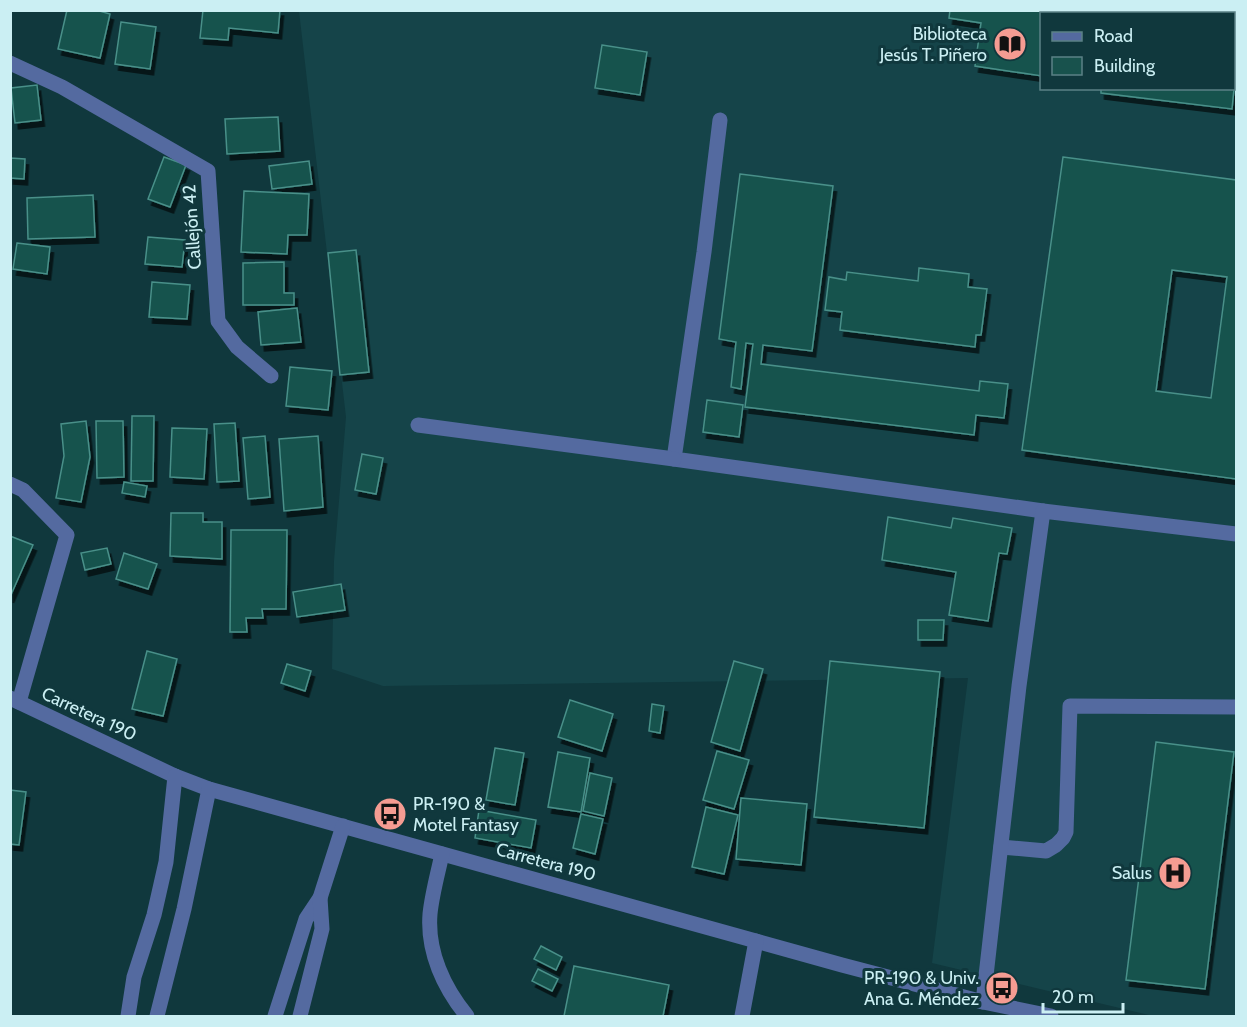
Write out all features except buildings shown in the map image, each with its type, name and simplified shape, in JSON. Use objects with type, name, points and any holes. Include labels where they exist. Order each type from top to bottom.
[{"type":"street","name":"Callejón 42","points":[[10,63],[62,87],[208,171],[218,321],[237,347],[272,376]]},
{"type":"street","points":[[674,459],[704,252],[720,120]]},
{"type":"street","points":[[418,425],[1043,511],[1236,534]]},
{"type":"street","points":[[10,484],[23,490],[67,535],[15,700]]},
{"type":"street","points":[[983,1002],[1019,686],[1043,511]]},
{"type":"street","name":"Carretera 190","points":[[15,700],[175,776],[209,789],[983,1002],[1003,1011],[1051,1017]]},
{"type":"street","points":[[1001,847],[1046,851],[1063,838],[1066,832],[1070,706],[1236,706]]},
{"type":"street","points":[[128,1017],[134,977],[154,915],[166,862],[175,776]]},
{"type":"street","points":[[157,1017],[184,909],[209,789]]},
{"type":"street","points":[[275,1017],[306,919],[320,898],[343,826]]},
{"type":"street","points":[[442,854],[430,915],[433,952],[451,995],[467,1017]]},
{"type":"street","points":[[300,1017],[322,929],[320,898]]},
{"type":"street","points":[[742,1017],[756,941]]},
{"type":"shaded area","points":[[299,11],[1236,11],[1236,1016],[1153,1016],[932,963],[968,678],[383,686],[332,669],[334,561],[346,417]]},
{"type":"place","name":"Biblioteca Jesús T. Piñero","points":[[1010,44]]},
{"type":"place","name":"PR-190 & Motel Fantasy","points":[[390,814]]},
{"type":"place","name":"Salus","points":[[1175,873]]},
{"type":"place","name":"PR-190 & Univ. Ana G. Méndez","points":[[1002,988]]}]
